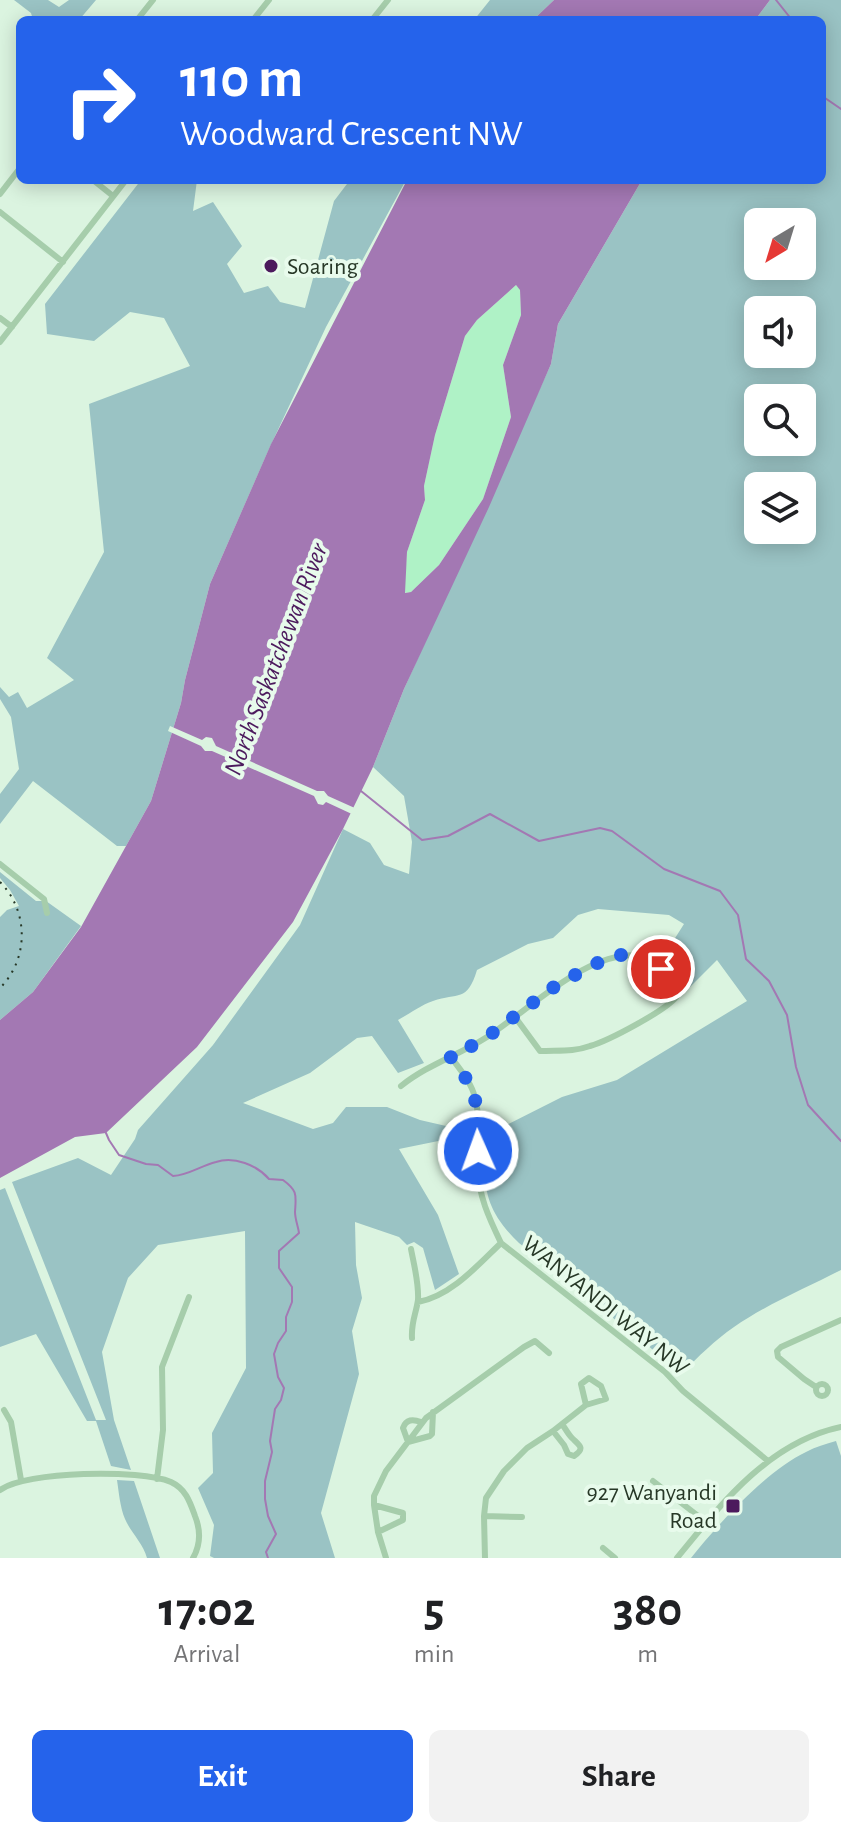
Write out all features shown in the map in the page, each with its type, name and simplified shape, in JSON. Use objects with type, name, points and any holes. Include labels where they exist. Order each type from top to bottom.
[{"type":"street","points":[[140,16],[153,0]]},
{"type":"street","points":[[256,16],[269,0]]},
{"type":"street","points":[[375,16],[388,0]]},
{"type":"street","points":[[0,194],[16,173]]},
{"type":"street","points":[[98,184],[113,196]]},
{"type":"street","points":[[0,342],[123,184]]},
{"type":"street","points":[[0,212],[63,262]]},
{"type":"street","points":[[0,318],[12,327]]},
{"type":"street","points":[[0,864],[44,899],[47,913]]},
{"type":"street","points":[[401,1086],[424,1069],[487,1037],[558,984],[607,958],[644,956],[657,962],[677,996],[669,1004],[614,1035],[569,1051],[540,1051],[515,1017]]},
{"type":"street","name":"WANYANDI WAY NW","points":[[450,1056],[475,1097],[481,1195],[501,1243],[665,1372],[683,1391],[768,1461]]},
{"type":"street","points":[[418,1302],[429,1300],[448,1288],[501,1243]]},
{"type":"street","points":[[411,1249],[418,1302],[411,1325],[412,1338]]},
{"type":"street","points":[[157,1479],[163,1430],[162,1367],[189,1297]]},
{"type":"street","points":[[816,1387],[778,1357],[777,1351],[841,1320]]},
{"type":"street","points":[[386,1558],[378,1532],[374,1496],[386,1471],[421,1422],[535,1341],[549,1353]]},
{"type":"street","points":[[485,1558],[486,1498],[509,1465],[527,1448],[586,1405],[606,1399],[601,1386],[589,1378],[581,1384],[586,1405]]},
{"type":"street","points":[[4,1410],[11,1422],[21,1480]]},
{"type":"street","points":[[408,1442],[432,1434],[433,1412]]},
{"type":"street","points":[[408,1442],[403,1428],[405,1424],[411,1420],[421,1422]]},
{"type":"street","points":[[553,1431],[568,1454],[579,1454],[579,1444],[562,1424]]},
{"type":"street","points":[[677,1558],[727,1499],[768,1461],[804,1439],[841,1427]]},
{"type":"street","points":[[0,1490],[21,1480],[92,1473],[122,1474],[173,1483],[188,1498],[200,1534],[193,1558]]},
{"type":"street","points":[[653,1481],[706,1522]]},
{"type":"street","points":[[374,1505],[403,1513],[403,1520],[378,1532]]},
{"type":"street","points":[[484,1516],[522,1517]]},
{"type":"street","points":[[603,1548],[615,1558]]},
{"type":"shaded area","points":[[14,0],[48,0],[59,7],[69,0],[96,0],[82,16],[32,16]]},
{"type":"shaded area","points":[[490,0],[554,0],[537,16],[477,16]]},
{"type":"shaded area","points":[[770,0],[841,0],[841,1270],[747,1319],[720,1337],[682,1373],[519,1243],[498,1218],[485,1181],[487,1135],[562,1097],[617,1080],[747,1001],[717,960],[687,990],[676,981],[663,957],[684,924],[669,915],[598,909],[578,915],[553,938],[528,944],[477,970],[465,992],[429,1003],[398,1020],[424,1063],[398,1073],[372,1036],[357,1038],[310,1073],[243,1103],[313,1129],[333,1123],[346,1107],[387,1107],[420,1120],[459,1129],[458,1137],[399,1149],[438,1215],[459,1274],[435,1290],[423,1248],[414,1242],[407,1245],[399,1237],[355,1222],[356,1265],[362,1298],[352,1331],[359,1374],[321,1513],[335,1558],[214,1558],[210,1556],[214,1525],[198,1488],[213,1473],[212,1433],[246,1368],[245,1231],[158,1245],[128,1278],[102,1352],[114,1420],[131,1470],[111,1466],[96,1421],[87,1421],[36,1334],[0,1347],[0,1190],[5,1188],[96,1420],[106,1420],[12,1182],[78,1158],[111,1175],[138,1130],[213,1045],[300,925],[343,829],[370,843],[384,865],[409,874],[412,842],[404,796],[373,767],[404,689],[551,364],[558,324],[640,184],[826,184],[826,16],[758,16]]},
{"type":"shaded area","points":[[138,184],[196,184],[193,211],[213,202],[242,246],[227,264],[244,293],[268,286],[280,302],[305,308],[334,201],[347,184],[404,184],[326,327],[210,584],[181,703],[151,801],[126,846],[117,846],[33,781],[0,824],[0,794],[19,769],[11,717],[0,699],[0,687],[9,697],[18,692],[27,708],[74,680],[47,658],[104,552],[89,404],[190,366],[164,318],[130,312],[94,341],[47,334],[45,304]]},
{"type":"shaded area","points":[[0,872],[36,901],[46,901],[81,926],[33,992],[0,1020],[0,917],[7,910],[19,906],[0,878]]},
{"type":"shaded area","points":[[836,1441],[841,1456],[841,1558],[691,1558],[729,1514],[775,1472],[809,1450]]},
{"type":"shaded area","points":[[117,1480],[134,1481],[160,1558],[147,1558],[128,1524],[122,1510]]},
{"type":"sand","points":[[516,285],[520,289],[521,315],[503,365],[511,417],[483,499],[439,565],[411,592],[404,593],[407,552],[425,500],[424,486],[435,435],[465,336],[477,320]]},
{"type":"water","points":[[554,0],[770,0],[758,16],[537,16]]},
{"type":"water","name":"North Saskatchewan River","points":[[405,184],[640,184],[558,324],[551,364],[489,507],[404,689],[373,767],[293,922],[197,1047],[106,1133],[75,1137],[0,1178],[0,1020],[33,992],[81,927],[151,801],[181,703],[210,584],[271,444]],"holes":[[[516,285],[520,290],[521,315],[503,365],[511,417],[483,499],[439,565],[411,592],[405,593],[407,552],[425,500],[424,486],[435,435],[465,336],[477,320]]]},
{"type":"pier","points":[[170,726],[202,740],[212,738],[216,746],[317,791],[324,791],[328,796],[357,809],[354,815],[326,802],[318,804],[314,796],[212,751],[205,751],[201,746],[168,731]]},
{"type":"waterway","points":[[776,0],[789,16]]},
{"type":"waterway","points":[[826,99],[841,109]]},
{"type":"waterway","points":[[361,791],[422,840],[448,836],[490,814],[539,841],[600,828],[612,831],[664,869],[720,891],[738,915],[746,959],[769,981],[787,1015],[796,1067],[808,1105],[841,1141]]},
{"type":"waterway","points":[[106,1133],[119,1155],[158,1165],[173,1176],[223,1160],[238,1161],[252,1166],[269,1179],[283,1180],[295,1194],[299,1233],[279,1251],[279,1268],[292,1287],[292,1302],[286,1317],[286,1331],[274,1354],[278,1377],[284,1388],[275,1409],[270,1441],[272,1452],[265,1481],[268,1516],[276,1534],[266,1552],[268,1558]]},
{"type":"railway","points":[[0,882],[16,907],[22,935],[16,963],[0,988]]},
{"type":"place","name":"Soaring","points":[[271,266]]},
{"type":"place","name":"927 Wanyandi Road","points":[[733,1506]]},
{"type":"route","points":[[478,1151],[475,1097],[450,1056],[487,1037],[558,984],[607,958],[644,956],[657,962],[661,969]]}]
